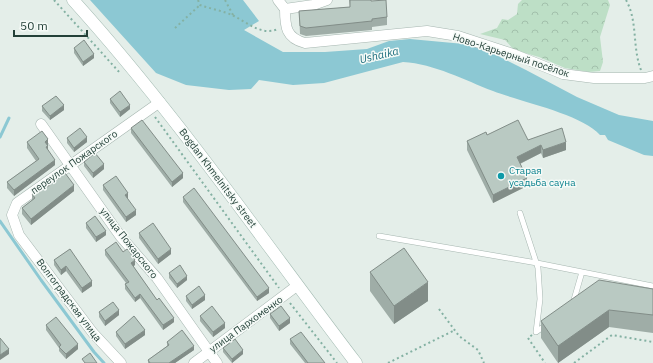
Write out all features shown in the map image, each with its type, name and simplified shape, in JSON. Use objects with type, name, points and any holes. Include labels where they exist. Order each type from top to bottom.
[{"type":"street","name":"Bogdan Khmelnitsky street","points":[[73,0],[160,102],[227,189],[356,363]]},
{"type":"street","points":[[278,0],[285,9],[285,26]]},
{"type":"street","points":[[285,9],[313,5],[327,0]]},
{"type":"street","name":"Ново-Карьерный посёлок","points":[[285,26],[295,40],[306,42],[427,31],[442,33],[480,43],[563,74],[594,78],[649,77]]},
{"type":"street","name":"переулок Пожарского","points":[[19,235],[12,215],[17,203],[160,102]]},
{"type":"street","name":"улица Пожарского","points":[[41,124],[122,237],[157,278],[217,363]]},
{"type":"street","name":"Волгоградская улица","points":[[19,235],[93,334],[121,363]]},
{"type":"street","name":"улица Пархоменко","points":[[194,363],[298,285]]},
{"type":"lane","points":[[520,213],[537,263],[540,299],[536,332]]},
{"type":"lane","points":[[379,236],[537,263],[653,286]]},
{"type":"lane","points":[[571,307],[582,272]]},
{"type":"lane","points":[[536,332],[554,320]]},
{"type":"path","points":[[54,0],[122,75]]},
{"type":"path","points":[[198,0],[200,5],[233,16],[251,26],[264,30],[273,31],[285,26]]},
{"type":"path","points":[[225,0],[233,16]]},
{"type":"path","points":[[626,0],[634,26],[637,58],[649,77]]},
{"type":"path","points":[[175,28],[200,5]]},
{"type":"path","points":[[150,109],[284,295],[337,363]]},
{"type":"path","points":[[439,309],[455,330],[478,350],[484,363]]},
{"type":"path","points":[[388,363],[455,330]]},
{"type":"path","points":[[536,332],[528,338],[545,363]]},
{"type":"path","points":[[574,363],[612,335],[653,342]]},
{"type":"green space","points":[[522,0],[608,0],[610,5],[600,37],[603,62],[600,71],[589,72],[565,68],[539,57],[514,50],[505,40],[480,34],[497,28],[502,19],[508,20],[517,14],[518,4]]},
{"type":"water","name":"Ushaika","points":[[90,0],[243,0],[259,21],[244,30],[283,52],[325,52],[367,49],[389,41],[410,39],[464,44],[488,51],[577,97],[619,115],[653,121],[653,156],[644,155],[608,140],[605,135],[600,135],[580,121],[566,115],[493,91],[438,69],[415,63],[403,62],[324,83],[293,85],[259,80],[251,89],[229,90],[186,85],[156,73]]},
{"type":"building","points":[[350,0],[386,0],[387,17],[372,19],[372,21],[306,28],[300,26],[299,11],[350,7]]},
{"type":"building","points":[[84,40],[94,54],[83,62],[74,48]]},
{"type":"building","points":[[120,91],[130,105],[120,112],[110,99]]},
{"type":"building","points":[[56,96],[64,105],[50,116],[42,106]]},
{"type":"building","points":[[142,120],[183,173],[172,182],[131,128]]},
{"type":"building","name":"Старая усадьба сауна","points":[[518,120],[528,140],[562,128],[566,142],[543,150],[541,145],[517,157],[527,178],[493,195],[467,141],[486,132],[487,135]]},
{"type":"building","points":[[80,128],[87,137],[74,148],[67,138]]},
{"type":"building","points":[[42,131],[48,139],[45,142],[48,146],[46,147],[55,160],[14,190],[7,182],[39,159],[27,142]]},
{"type":"building","points":[[95,153],[104,164],[93,173],[84,162]]},
{"type":"building","points":[[65,173],[74,185],[31,219],[22,208],[35,198],[32,194],[46,185],[47,187]]},
{"type":"building","points":[[116,176],[128,193],[125,195],[136,210],[126,217],[103,185]]},
{"type":"building","points":[[194,188],[269,288],[257,297],[183,197]]},
{"type":"building","points":[[95,216],[106,231],[96,237],[86,223]]},
{"type":"building","points":[[153,223],[171,249],[158,259],[139,233]]},
{"type":"building","points":[[116,242],[123,252],[127,249],[129,251],[135,260],[131,263],[157,300],[159,298],[174,318],[163,325],[140,294],[135,298],[125,284],[129,282],[105,250]]},
{"type":"building","points":[[404,248],[428,282],[394,306],[370,272]]},
{"type":"building","points":[[70,249],[92,281],[82,288],[66,266],[61,270],[54,260]]},
{"type":"building","points":[[180,265],[187,276],[177,284],[169,273]]},
{"type":"building","points":[[599,280],[653,289],[653,315],[609,310],[558,346],[541,321]]},
{"type":"building","points":[[199,286],[205,295],[192,305],[186,296]]},
{"type":"building","points":[[113,302],[119,310],[105,321],[99,312]]},
{"type":"building","points":[[212,306],[225,323],[213,332],[200,316]]},
{"type":"building","points":[[281,306],[290,318],[279,326],[270,314]]},
{"type":"building","points":[[134,316],[145,330],[125,344],[116,332]]},
{"type":"building","points":[[56,317],[78,344],[66,354],[59,347],[61,345],[46,325]]},
{"type":"building","points":[[182,330],[194,346],[169,363],[150,363],[148,360],[169,345],[167,342]]},
{"type":"building","points":[[301,332],[325,363],[308,363],[290,339]]},
{"type":"building","points":[[0,338],[9,349],[0,355]]},
{"type":"building","points":[[235,339],[243,350],[232,359],[223,348]]},
{"type":"building","points":[[90,353],[97,363],[85,363],[82,359]]},
{"type":"waterway","points":[[0,137],[9,118]]},
{"type":"waterway","points":[[0,221],[41,280],[94,352],[104,363]]},
{"type":"place","name":"Старая усадьба сауна","points":[[501,176]]}]
